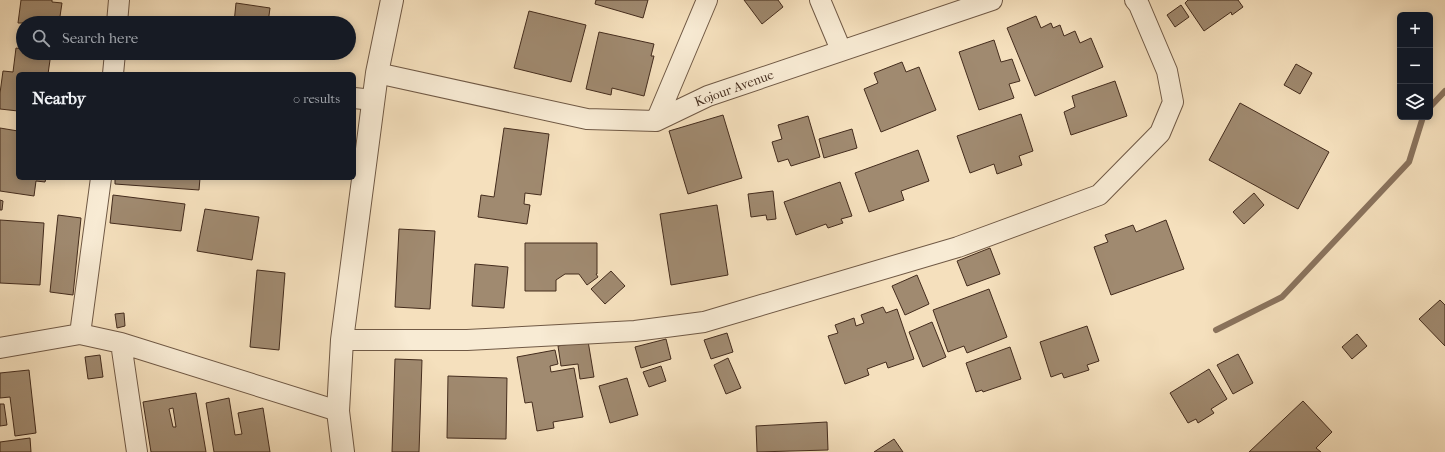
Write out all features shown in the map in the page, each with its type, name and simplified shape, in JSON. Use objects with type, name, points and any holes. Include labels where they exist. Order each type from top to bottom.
[{"type":"street","points":[[119,16],[120,0]]},
{"type":"street","points":[[342,452],[338,411],[342,340],[364,99],[377,73],[392,0]]},
{"type":"street","points":[[656,121],[707,0]]},
{"type":"street","points":[[820,0],[841,50]]},
{"type":"street","name":"Kojour Avenue","points":[[377,73],[587,119],[656,121],[708,96],[992,0]]},
{"type":"street","points":[[342,340],[468,340],[635,331],[704,322],[958,247],[1099,195],[1160,133],[1173,102],[1166,71],[1140,2]]},
{"type":"street","points":[[113,72],[114,60]]},
{"type":"street","points":[[80,334],[102,180]]},
{"type":"street","points":[[0,348],[80,334],[121,343],[338,411]]},
{"type":"street","points":[[121,343],[137,452]]},
{"type":"building","points":[[21,0],[52,0],[52,2],[62,3],[60,16],[19,16]]},
{"type":"building","points":[[596,0],[648,0],[643,18],[595,4]]},
{"type":"building","points":[[744,0],[778,0],[783,7],[762,24]]},
{"type":"building","points":[[1188,0],[1238,0],[1243,7],[1232,15],[1231,12],[1204,31],[1185,3]]},
{"type":"building","points":[[236,3],[270,8],[269,16],[235,16]]},
{"type":"building","points":[[1181,5],[1189,17],[1175,27],[1167,15]]},
{"type":"building","points":[[529,11],[586,25],[571,82],[514,68]]},
{"type":"building","points":[[1036,16],[1041,28],[1051,23],[1053,28],[1060,25],[1064,36],[1075,31],[1080,43],[1091,38],[1103,67],[1035,96],[1007,28]]},
{"type":"building","points":[[599,32],[654,44],[651,56],[654,56],[644,96],[612,88],[611,95],[586,89]]},
{"type":"building","points":[[994,40],[1001,62],[1012,59],[1020,81],[1009,84],[1014,98],[979,110],[959,52]]},
{"type":"building","points":[[16,48],[16,60],[50,60],[48,72],[16,72],[16,111],[0,109],[0,93],[3,71],[13,72]]},
{"type":"building","points":[[902,62],[906,72],[919,67],[936,110],[881,132],[864,89],[878,83],[874,73]]},
{"type":"building","points":[[1296,64],[1312,73],[1300,94],[1284,85]]},
{"type":"building","points":[[1115,81],[1127,116],[1071,135],[1064,112],[1075,107],[1072,96]]},
{"type":"building","points":[[1240,103],[1329,152],[1298,209],[1209,160]]},
{"type":"building","points":[[1021,114],[1033,151],[1019,156],[1022,165],[997,174],[994,164],[970,173],[957,136]]},
{"type":"building","points":[[723,115],[742,178],[688,194],[669,131]]},
{"type":"building","points":[[808,116],[820,157],[791,166],[788,159],[778,162],[772,142],[782,139],[778,125]]},
{"type":"building","points":[[0,128],[16,131],[16,180],[46,180],[45,182],[36,181],[34,196],[0,191]]},
{"type":"building","points":[[504,128],[549,134],[541,195],[525,193],[524,204],[530,205],[527,224],[478,217],[481,195],[494,197]]},
{"type":"building","points":[[852,129],[857,148],[824,158],[819,139]]},
{"type":"building","points":[[918,150],[929,181],[901,191],[904,200],[869,212],[855,173]]},
{"type":"building","points":[[115,180],[200,180],[199,190],[115,184]]},
{"type":"building","points":[[840,182],[852,216],[841,219],[843,223],[828,228],[826,224],[796,235],[784,202]]},
{"type":"building","points":[[773,191],[776,219],[767,220],[766,215],[751,217],[748,194]]},
{"type":"building","points":[[1254,193],[1264,205],[1244,224],[1233,212]]},
{"type":"building","points":[[113,195],[185,204],[181,231],[110,223]]},
{"type":"building","points":[[0,200],[3,201],[2,210],[0,210]]},
{"type":"building","points":[[717,205],[728,275],[671,285],[660,214]]},
{"type":"building","points":[[205,209],[259,217],[252,260],[197,251]]},
{"type":"building","points":[[58,215],[81,218],[73,295],[50,292]]},
{"type":"building","points":[[0,220],[44,223],[40,285],[0,283]]},
{"type":"building","points":[[1166,220],[1184,269],[1111,295],[1094,247],[1108,242],[1105,235],[1133,225],[1136,232]]},
{"type":"building","points":[[399,229],[435,231],[430,309],[395,307]]},
{"type":"building","points":[[525,243],[597,243],[596,274],[598,277],[587,285],[579,274],[565,274],[556,280],[556,291],[525,291]]},
{"type":"building","points":[[990,248],[1000,274],[967,286],[957,261]]},
{"type":"building","points":[[475,264],[508,267],[504,308],[472,306]]},
{"type":"building","points":[[257,270],[285,273],[279,350],[250,347]]},
{"type":"building","points":[[611,271],[625,286],[605,304],[591,289]]},
{"type":"building","points":[[917,275],[929,304],[905,315],[892,286]]},
{"type":"building","points":[[989,289],[1007,337],[967,353],[964,346],[948,352],[933,310]]},
{"type":"building","points":[[1440,300],[1445,305],[1445,346],[1419,319]]},
{"type":"building","points":[[883,307],[886,313],[897,309],[914,359],[888,368],[886,362],[867,369],[869,375],[845,384],[828,336],[838,333],[835,325],[854,318],[856,326],[864,323],[861,315]]},
{"type":"building","points":[[124,313],[125,326],[117,328],[115,314]]},
{"type":"building","points":[[932,322],[946,357],[923,367],[909,332]]},
{"type":"building","points":[[1087,326],[1099,361],[1087,365],[1089,370],[1064,378],[1062,373],[1051,377],[1040,342]]},
{"type":"building","points":[[727,333],[733,352],[711,359],[704,340]]},
{"type":"building","points":[[1357,334],[1367,346],[1352,359],[1342,347]]},
{"type":"building","points":[[666,339],[671,359],[641,368],[635,347]]},
{"type":"building","points":[[588,341],[594,377],[580,379],[578,364],[561,366],[558,346]]},
{"type":"building","points":[[1010,347],[1021,379],[983,392],[982,390],[976,392],[966,363]]},
{"type":"building","points":[[555,350],[558,364],[550,366],[551,372],[574,368],[583,417],[553,422],[554,428],[537,431],[532,402],[525,403],[517,357]]},
{"type":"building","points":[[1238,354],[1253,383],[1233,394],[1217,365]]},
{"type":"building","points":[[100,355],[103,377],[88,379],[85,357]]},
{"type":"building","points":[[728,358],[741,388],[726,394],[714,365]]},
{"type":"building","points":[[395,359],[422,360],[419,452],[392,452]]},
{"type":"building","points":[[661,366],[666,381],[649,387],[643,372]]},
{"type":"building","points":[[1209,369],[1227,399],[1211,409],[1214,413],[1198,423],[1196,419],[1188,423],[1170,393]]},
{"type":"building","points":[[29,370],[36,433],[15,436],[10,397],[0,398],[0,373]]},
{"type":"building","points":[[448,376],[507,378],[506,439],[447,438]]},
{"type":"building","points":[[627,378],[638,415],[610,423],[599,386]]},
{"type":"building","points":[[196,393],[206,452],[151,452],[143,402]],"holes":[[[173,408],[176,427],[173,427],[169,409]]]},
{"type":"building","points":[[229,398],[235,435],[242,434],[238,413],[263,408],[270,452],[214,452],[206,403]]},
{"type":"building","points":[[1303,401],[1332,432],[1316,448],[1321,452],[1249,452]]},
{"type":"building","points":[[0,404],[4,404],[7,425],[0,426]]},
{"type":"building","points":[[827,422],[828,450],[757,452],[756,426]]},
{"type":"building","points":[[30,438],[31,452],[0,452],[0,442]]},
{"type":"building","points":[[894,439],[903,452],[874,452]]},
{"type":"waterway","points":[[1433,104],[1445,91]]},
{"type":"waterway","points":[[1216,330],[1282,297],[1409,162],[1422,120]]}]
